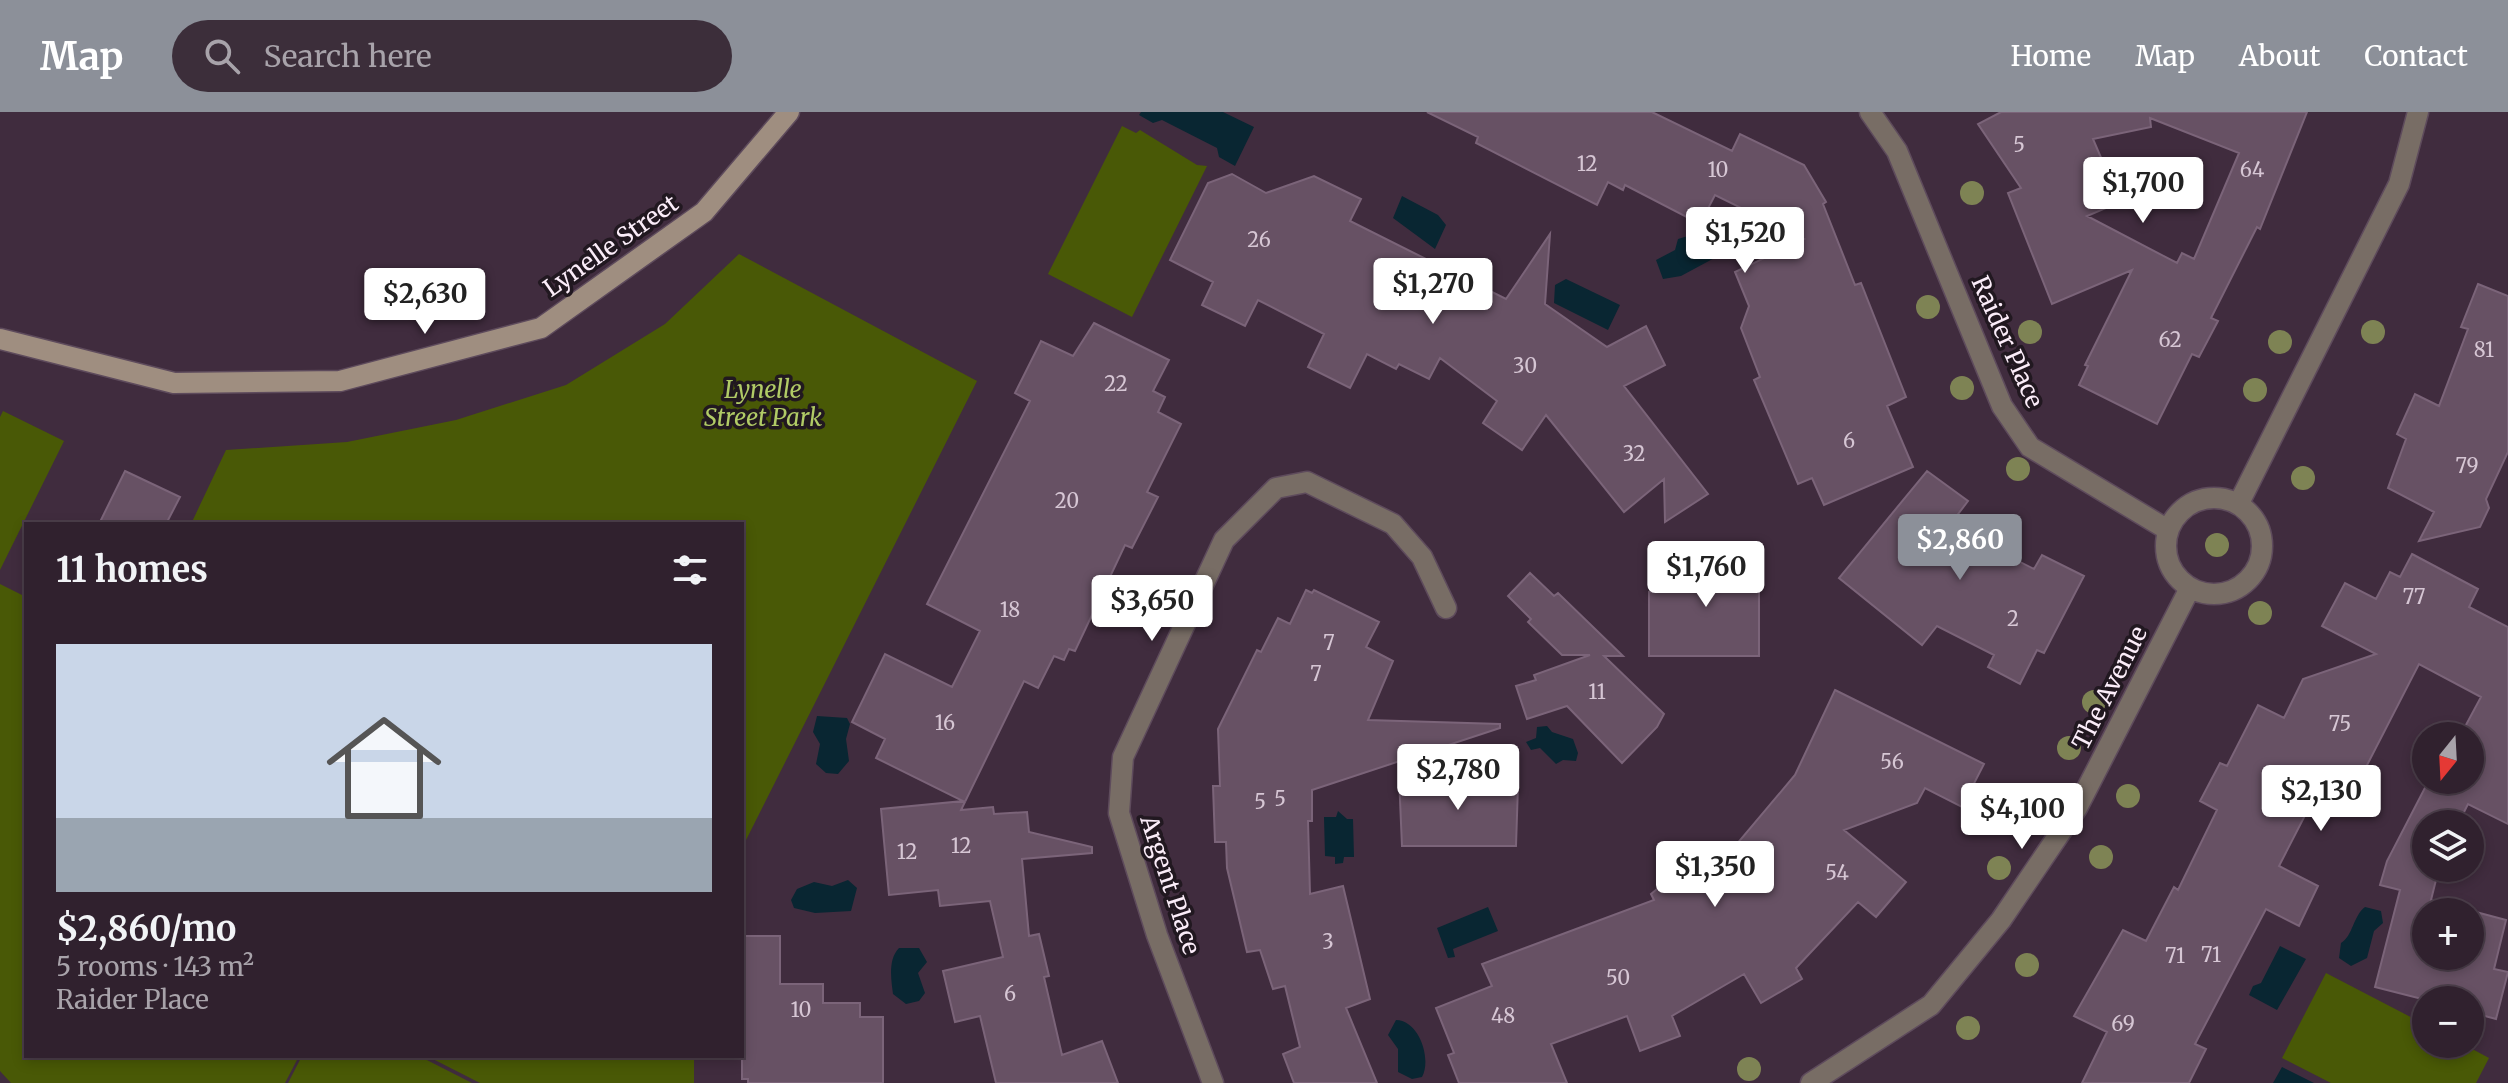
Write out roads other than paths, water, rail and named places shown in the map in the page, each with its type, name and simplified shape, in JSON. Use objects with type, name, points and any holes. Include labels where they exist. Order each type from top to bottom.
[{"type":"street","name":"Lynelle Street","points":[[0,339],[174,383],[340,381],[541,328],[704,212],[789,112]]},
{"type":"street","name":"Raider Place","points":[[1870,112],[1897,151],[2002,406],[2030,447],[2168,530]]},
{"type":"street","points":[[2239,503],[2399,184],[2418,112]]},
{"type":"street","name":"Argent Place","points":[[1213,1083],[1157,935],[1119,813],[1123,757],[1224,540],[1276,488],[1307,482],[1393,524],[1422,557],[1446,608]]},
{"type":"street","points":[[2205,498],[2239,503],[2260,529],[2263,546],[2261,562],[2239,588],[2223,594],[2206,594],[2190,588],[2177,578],[2165,546],[2168,530],[2177,515],[2205,498]]},
{"type":"street","name":"The Avenue","points":[[1811,1083],[1931,1005],[2001,920],[2077,808],[2190,588]]},
{"type":"water","points":[[1141,112],[1223,112],[1254,127],[1235,166],[1219,157],[1217,148],[1162,120],[1153,123],[1139,115]]},
{"type":"water","points":[[1402,196],[1438,215],[1446,225],[1435,249],[1393,218]]},
{"type":"water","points":[[1688,236],[1720,243],[1720,255],[1681,276],[1663,279],[1656,260],[1675,250],[1678,239]]},
{"type":"water","points":[[1566,279],[1620,305],[1608,330],[1554,303],[1555,285]]},
{"type":"water","points":[[817,716],[847,718],[850,724],[846,739],[849,761],[838,774],[826,773],[816,764],[820,744],[813,732]]},
{"type":"water","points":[[1547,726],[1552,732],[1573,739],[1578,753],[1576,761],[1563,760],[1556,764],[1540,748],[1531,750],[1526,742],[1536,738],[1537,727]]},
{"type":"water","points":[[1338,811],[1347,819],[1353,819],[1354,857],[1344,857],[1343,863],[1335,864],[1335,857],[1325,856],[1324,817],[1336,817]]},
{"type":"water","points":[[848,880],[857,888],[851,911],[815,913],[794,908],[791,900],[797,889],[814,882],[832,886]]},
{"type":"water","points":[[1488,907],[1498,931],[1453,949],[1455,957],[1448,958],[1437,928]]},
{"type":"water","points":[[2365,907],[2381,911],[2383,923],[2374,931],[2367,958],[2351,966],[2339,958],[2341,943]]},
{"type":"water","points":[[2280,946],[2306,959],[2277,1010],[2249,995],[2253,986],[2261,983]]},
{"type":"water","points":[[899,948],[919,948],[927,962],[918,973],[925,993],[919,1001],[906,1004],[893,994],[892,963]]},
{"type":"water","points":[[1396,1020],[1411,1026],[1417,1033],[1424,1051],[1422,1077],[1412,1079],[1398,1072],[1398,1049],[1388,1035]]},
{"type":"water","points":[[2282,1067],[2314,1083],[2273,1083]]},
{"type":"park label","name":"Lynelle Street Park","points":[[763,404]]}]
